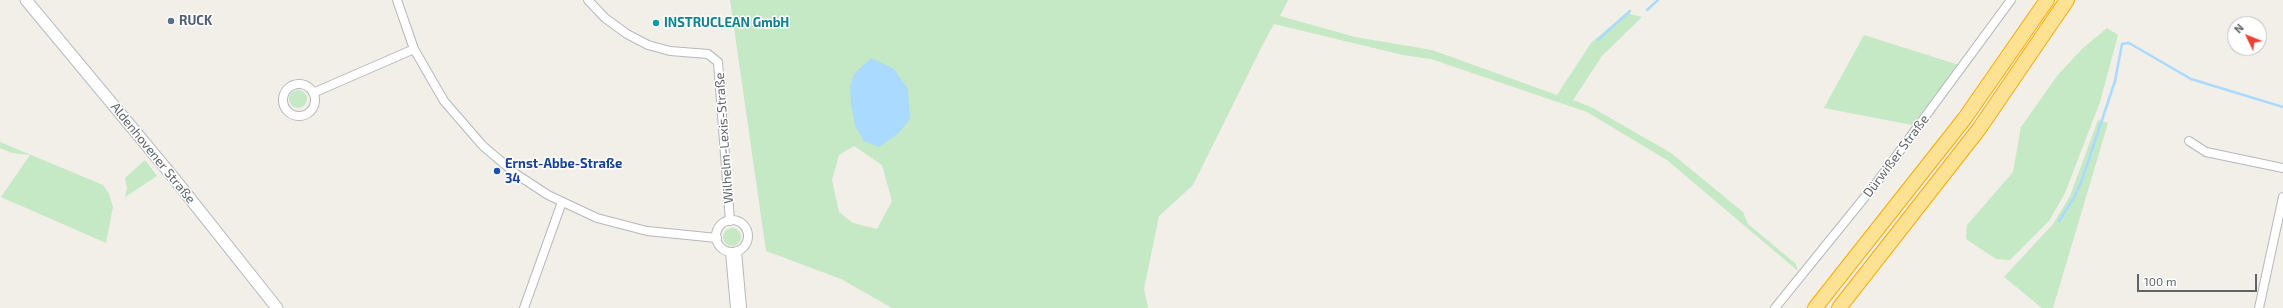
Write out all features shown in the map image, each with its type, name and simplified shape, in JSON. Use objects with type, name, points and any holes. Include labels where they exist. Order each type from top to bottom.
[{"type":"highway","points":[[1815,308],[1965,118],[2047,0]]},
{"type":"highway","points":[[1838,308],[1979,129],[2067,0]]},
{"type":"main road","name":"Aldenhovener Straße","points":[[26,0],[173,177],[277,308]]},
{"type":"street","points":[[397,0],[414,49],[444,101],[483,146],[516,174],[562,202],[597,218],[641,230],[680,236],[717,238]]},
{"type":"street","name":"Wilhelm-Lexis-Straße","points":[[588,0],[605,18],[627,34],[648,45],[670,51],[708,54],[718,62],[730,221]]},
{"type":"street","name":"Dürwißer Straße","points":[[1775,308],[1877,182],[2011,0]]},
{"type":"street","points":[[313,94],[414,49]]},
{"type":"street","points":[[2189,142],[2206,152],[2283,168]]},
{"type":"street","points":[[2259,308],[2280,224],[2283,197]]},
{"type":"street","points":[[524,308],[562,202]]},
{"type":"street","points":[[730,221],[740,223],[747,231],[747,241],[742,249],[733,252],[722,248],[717,238],[719,228],[730,221]]},
{"type":"street","points":[[733,252],[736,308]]},
{"type":"street","points":[[733,252],[742,308]]},
{"type":"green space","points":[[730,0],[1288,0],[1280,16],[1355,37],[1432,50],[1557,95],[1591,43],[1626,13],[1642,17],[1602,56],[1573,100],[1591,107],[1671,153],[1743,212],[1748,224],[1796,264],[1798,271],[1667,160],[1587,112],[1431,59],[1403,55],[1274,24],[1193,185],[1159,216],[1144,289],[1148,308],[892,308],[841,279],[766,251]],"holes":[[[854,146],[882,165],[892,201],[877,229],[853,223],[839,212],[832,180],[839,155]]]},
{"type":"green space","points":[[2107,28],[2118,35],[2100,102],[2065,193],[2049,221],[2010,260],[1996,259],[1966,239],[1967,225],[2013,172],[2021,127],[2057,76],[2082,49]]},
{"type":"green space","points":[[1864,35],[1959,65],[1912,125],[1824,108]]},
{"type":"green space","points":[[294,90],[302,90],[307,95],[305,106],[302,108],[294,108],[289,103],[289,95]]},
{"type":"green space","points":[[2098,120],[2108,123],[2053,308],[2042,308],[2004,277],[2053,224],[2070,196]]},
{"type":"green space","points":[[0,142],[103,185],[109,194],[113,207],[106,243],[1,197],[30,155],[12,153],[0,148]]},
{"type":"green space","points":[[145,160],[157,176],[125,197],[127,188],[125,178]]},
{"type":"green space","points":[[732,228],[738,231],[741,237],[738,243],[732,246],[726,243],[723,237],[726,231]]},
{"type":"water","points":[[871,58],[894,69],[908,89],[910,119],[899,133],[879,147],[864,141],[855,126],[851,103],[850,87],[854,74]]},
{"type":"waterway","points":[[1647,10],[1658,0]]},
{"type":"waterway","points":[[1598,40],[1630,11]]},
{"type":"waterway","points":[[2059,221],[2075,196],[2082,180],[2115,81],[2122,44],[2129,43],[2191,79],[2283,107]]},
{"type":"place","name":"RUCK","points":[[171,21]]},
{"type":"place","name":"INSTRUCLEAN GmbH","points":[[656,23]]},
{"type":"place","name":"Ernst-Abbe-Straße 34","points":[[497,171]]}]
